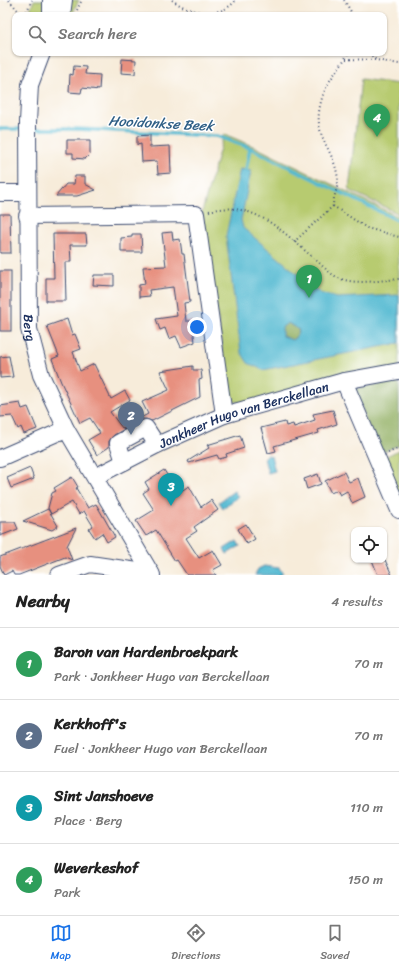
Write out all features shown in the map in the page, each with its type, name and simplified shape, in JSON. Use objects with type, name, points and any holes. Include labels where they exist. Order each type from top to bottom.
[{"type":"street","points":[[51,0],[51,12]]},
{"type":"street","points":[[62,12],[64,0]]},
{"type":"street","name":"Berg","points":[[41,56],[30,85],[28,128],[27,216],[29,329],[40,375],[66,429],[151,574]]},
{"type":"street","points":[[0,193],[27,192]]},
{"type":"street","points":[[27,216],[196,214],[224,414]]},
{"type":"street","name":"Jonkheer Hugo van Berckellaan","points":[[95,477],[157,445],[224,414],[344,381],[399,371]]},
{"type":"street","points":[[344,381],[399,510]]},
{"type":"street","points":[[0,458],[66,429]]},
{"type":"street","points":[[59,575],[90,564],[151,574]]},
{"type":"path","points":[[9,0],[19,12]]},
{"type":"path","points":[[26,12],[32,0]]},
{"type":"path","points":[[76,12],[82,0]]},
{"type":"path","points":[[172,0],[184,8],[196,12]]},
{"type":"path","points":[[205,12],[224,9],[233,4],[236,0]]},
{"type":"path","points":[[344,0],[351,12]]},
{"type":"path","points":[[294,242],[333,206],[333,195],[338,187],[339,181],[330,151],[320,134],[318,120],[323,96],[330,78],[347,56]]},
{"type":"path","points":[[372,56],[376,60]]},
{"type":"path","points":[[346,59],[376,60],[399,64]]},
{"type":"path","points":[[333,206],[367,228],[399,237]]},
{"type":"path","points":[[196,214],[218,209],[230,209],[259,215],[272,222],[340,279],[356,282],[399,279]]},
{"type":"green space","points":[[34,0],[47,0],[47,12],[29,12]]},
{"type":"green space","points":[[67,0],[79,0],[73,12],[65,12]]},
{"type":"green space","points":[[361,79],[399,84],[399,214],[349,190]]},
{"type":"green space","points":[[224,134],[255,147],[399,217],[399,370],[244,403],[230,401],[202,212]]},
{"type":"green space","points":[[288,323],[299,330],[296,337],[292,340],[282,336],[281,327]]},
{"type":"green space","points":[[399,380],[399,445],[378,454],[354,389]]},
{"type":"green space","points":[[399,450],[399,501],[380,459]]},
{"type":"water","points":[[240,169],[251,171],[241,220],[243,228],[320,293],[337,298],[399,295],[399,343],[263,370],[248,363],[241,352],[226,236]],"holes":[[[288,323],[299,330],[296,337],[292,340],[282,336],[282,327]]]},
{"type":"water","points":[[267,455],[271,456],[275,471],[268,473],[264,458]]},
{"type":"water","points":[[234,491],[238,497],[223,508],[219,502]]},
{"type":"water","points":[[237,541],[240,546],[227,554],[224,549]]},
{"type":"water","points":[[264,566],[279,568],[282,571],[282,575],[255,575],[258,569]]},
{"type":"building","points":[[122,59],[136,60],[135,74],[121,73]]},
{"type":"building","points":[[74,66],[86,67],[85,74],[100,75],[99,90],[82,88],[81,93],[69,92],[70,74],[73,75]]},
{"type":"building","points":[[150,135],[150,147],[170,146],[171,173],[158,174],[157,161],[142,162],[141,144],[137,145],[137,136]]},
{"type":"building","points":[[67,140],[90,140],[90,154],[85,159],[73,158],[73,153],[67,153]]},
{"type":"building","points":[[75,176],[85,176],[85,184],[96,190],[77,196],[56,196],[66,184],[74,184]]},
{"type":"building","points":[[0,214],[10,214],[11,253],[0,253]]},
{"type":"building","points":[[172,232],[173,240],[180,239],[182,254],[184,254],[190,302],[184,303],[186,321],[192,321],[195,342],[181,347],[176,336],[169,339],[165,328],[160,330],[156,319],[177,316],[173,287],[149,290],[150,296],[139,297],[139,285],[145,284],[143,267],[166,266],[162,233]]},
{"type":"building","points":[[53,234],[86,234],[87,245],[70,245],[71,262],[65,262],[66,301],[46,301],[46,278],[54,278]]},
{"type":"building","points":[[132,234],[141,234],[142,252],[121,252],[121,238],[132,237]]},
{"type":"building","points":[[0,271],[11,271],[11,331],[0,331]]},
{"type":"building","points":[[94,275],[114,275],[114,286],[93,285]]},
{"type":"building","points":[[67,319],[72,335],[75,334],[81,349],[73,352],[80,371],[94,364],[111,399],[125,391],[130,400],[110,412],[122,428],[148,414],[142,402],[169,390],[160,371],[193,366],[193,370],[201,370],[202,379],[199,380],[200,397],[152,421],[142,419],[114,435],[109,441],[109,447],[97,455],[88,440],[100,433],[90,418],[80,423],[52,359],[59,356],[47,326]]},
{"type":"building","points":[[9,356],[13,377],[0,378],[0,357]]},
{"type":"building","points":[[20,403],[22,409],[28,407],[37,429],[24,434],[21,427],[18,429],[12,416],[0,417],[0,406]]},
{"type":"building","points":[[333,410],[337,424],[318,430],[319,433],[274,446],[276,451],[268,453],[261,428],[285,422],[286,426],[293,424],[294,427],[315,420],[313,414]]},
{"type":"building","points":[[240,435],[244,448],[226,454],[227,457],[219,459],[217,455],[189,463],[188,461],[209,448],[207,445]]},
{"type":"building","points":[[30,468],[34,479],[11,488],[7,478]]},
{"type":"building","points":[[164,470],[178,493],[189,486],[201,507],[211,500],[218,510],[194,527],[197,531],[186,538],[199,558],[213,550],[222,565],[213,570],[216,575],[187,575],[177,560],[175,561],[156,530],[146,536],[136,521],[154,510],[143,493],[149,489],[145,482]]},
{"type":"building","points":[[344,472],[349,482],[358,478],[365,497],[352,503],[347,491],[340,495],[337,490],[331,493],[325,481]]},
{"type":"building","points":[[318,474],[321,484],[307,489],[304,479]]},
{"type":"building","points":[[72,477],[78,487],[76,488],[88,508],[96,504],[115,537],[107,542],[102,533],[95,538],[89,529],[93,526],[84,511],[79,514],[72,502],[51,514],[48,508],[52,493],[56,491],[54,488]]},
{"type":"building","points":[[48,509],[58,526],[52,530],[23,521]]},
{"type":"building","points":[[0,522],[15,522],[18,529],[0,536]]},
{"type":"building","points":[[246,524],[255,539],[247,544],[238,529]]},
{"type":"building","points":[[76,528],[67,546],[72,560],[65,557],[19,575],[14,575],[12,571],[4,575],[0,566],[0,557]]},
{"type":"building","points":[[373,563],[386,563],[392,575],[378,575]]},
{"type":"waterway","name":"Hooidonkse Beek","points":[[0,129],[25,129]]},
{"type":"waterway","name":"Hooidonkse Beek","points":[[33,129],[76,129],[217,136],[250,148],[399,221]]},
{"type":"waterway","points":[[245,175],[250,148]]},
{"type":"place","name":"Weverkeshof","points":[[377,137]]},
{"type":"place","name":"Baron van Hardenbroekpark","points":[[309,298]]},
{"type":"place","name":"Kerkhoff's","points":[[131,435]]},
{"type":"place","name":"Sint Janshoeve","points":[[171,506]]}]
